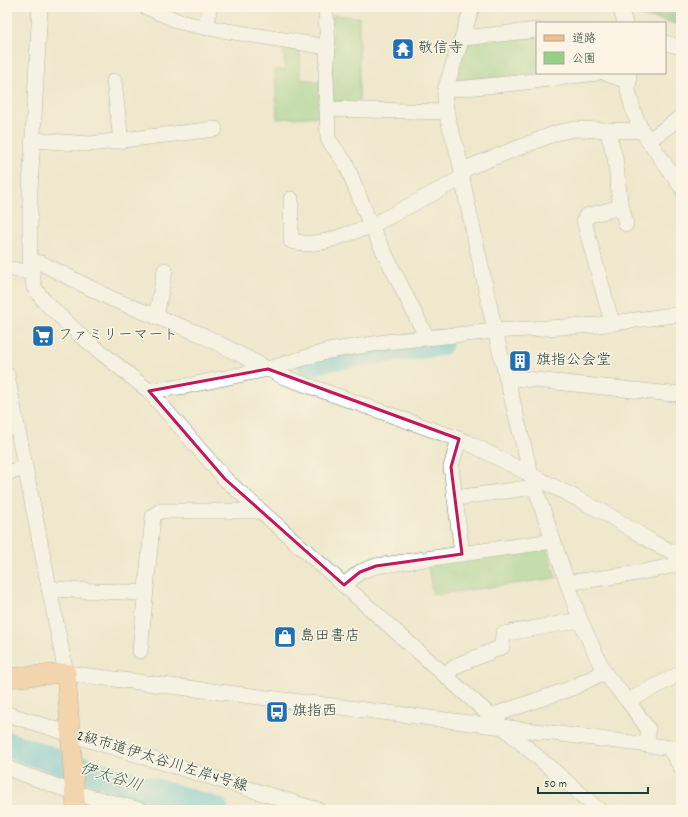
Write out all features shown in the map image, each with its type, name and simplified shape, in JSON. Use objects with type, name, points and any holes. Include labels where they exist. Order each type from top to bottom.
[{"type":"main road","points":[[7,678],[66,673],[75,797]]},
{"type":"street","points":[[40,7],[30,190],[34,287],[44,301],[82,337],[149,391],[225,479],[503,728],[599,810]]},
{"type":"street","points":[[146,7],[180,22],[207,28],[328,47]]},
{"type":"street","points":[[207,28],[209,7]]},
{"type":"street","points":[[472,7],[445,90],[444,103],[462,164],[462,174],[495,331],[533,481],[580,620],[604,672],[628,701],[648,729],[648,745]]},
{"type":"street","points":[[620,7],[625,22]]},
{"type":"street","points":[[326,14],[328,47],[326,76],[328,139],[346,164],[371,226],[427,338]]},
{"type":"street","points":[[463,38],[536,30]]},
{"type":"street","points":[[666,43],[681,47]]},
{"type":"street","points":[[445,90],[588,74]]},
{"type":"street","points":[[610,74],[629,78],[628,91],[634,113],[645,136],[681,187]]},
{"type":"street","points":[[114,81],[121,141]]},
{"type":"street","points":[[327,109],[446,112]]},
{"type":"street","points":[[290,199],[291,241],[308,244],[327,241],[371,226],[462,174],[556,133],[574,129],[607,130],[645,136],[681,117]]},
{"type":"street","points":[[33,140],[90,144],[215,129]]},
{"type":"street","points":[[607,130],[615,157],[621,207],[626,224]]},
{"type":"street","points":[[612,323],[584,222],[586,216],[621,207]]},
{"type":"street","points":[[7,268],[32,267],[41,263],[112,300],[200,334],[284,378],[459,439],[533,481],[606,513],[654,543],[681,556]]},
{"type":"street","points":[[156,317],[164,270]]},
{"type":"street","points":[[149,391],[186,386],[268,369],[328,351],[427,338],[495,331],[598,325],[681,314]]},
{"type":"street","points":[[7,375],[66,673],[675,749],[681,767]]},
{"type":"street","points":[[506,377],[672,394],[681,393]]},
{"type":"street","points":[[459,439],[450,467],[462,554]]},
{"type":"street","points":[[7,472],[26,469]]},
{"type":"street","points":[[455,498],[533,481]]},
{"type":"street","points":[[140,652],[154,516],[160,511],[261,511]]},
{"type":"street","points":[[344,585],[360,572],[376,566],[553,541]]},
{"type":"street","points":[[567,582],[638,574],[681,564]]},
{"type":"street","points":[[49,589],[146,593]]},
{"type":"street","points":[[444,674],[460,664],[502,647],[503,634],[580,620]]},
{"type":"street","points":[[491,716],[572,688],[604,672]]},
{"type":"street","points":[[628,701],[681,673]]},
{"type":"street","name":"2級市道伊太谷川左岸4号線","points":[[7,714],[71,736],[318,810]]},
{"type":"street","points":[[7,768],[75,797],[140,810]]},
{"type":"highlighted area","points":[[268,369],[459,439],[451,467],[462,554],[376,566],[360,572],[344,585],[225,479],[149,391]]},
{"type":"green space","points":[[638,7],[681,7],[681,25],[641,16]]},
{"type":"green space","points":[[333,15],[359,17],[359,102],[330,101]]},
{"type":"green space","points":[[536,36],[536,73],[457,81],[468,43]]},
{"type":"green space","points":[[283,47],[300,51],[300,79],[320,81],[320,116],[277,119],[275,69],[285,71]]},
{"type":"green space","points":[[546,547],[556,578],[433,595],[427,562]]},
{"type":"waterway","points":[[676,190],[681,198]]},
{"type":"waterway","points":[[310,363],[329,358],[440,343]]},
{"type":"waterway","name":"伊太谷川","points":[[7,744],[85,770],[216,810]]},
{"type":"place","name":"敬信寺","points":[[403,49]]},
{"type":"place","name":"ファミリーマート","points":[[43,336]]},
{"type":"place","name":"旗指公会堂","points":[[520,361]]},
{"type":"place","name":"島田書店","points":[[285,637]]},
{"type":"place","name":"旗指西","points":[[277,712]]}]
